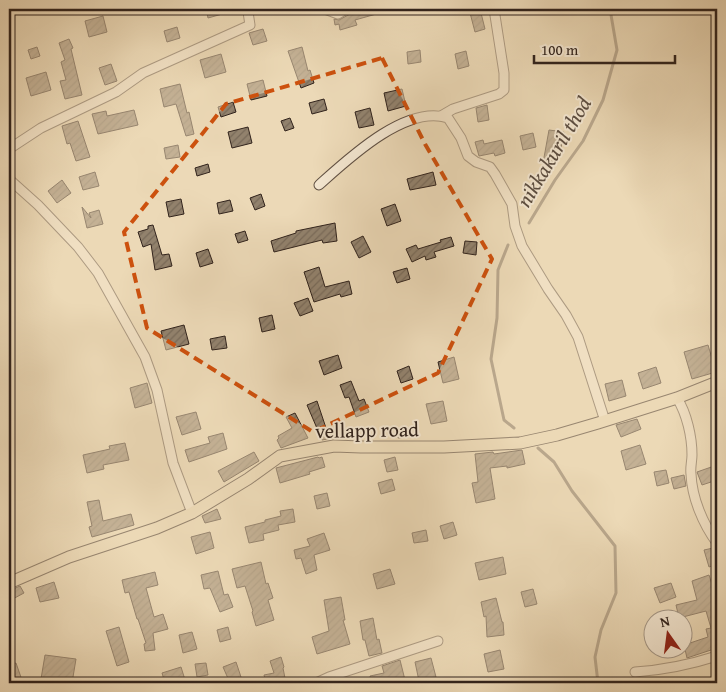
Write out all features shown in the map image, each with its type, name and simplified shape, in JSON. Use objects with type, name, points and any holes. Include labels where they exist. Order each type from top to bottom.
[{"type":"main road","name":"vellapp road","points":[[9,583],[69,557],[157,528],[192,513],[248,479],[280,456],[334,446],[444,447],[520,443],[557,436],[677,398],[717,382]]},
{"type":"street","points":[[9,149],[40,128],[116,92],[143,73],[250,25],[248,12],[245,9]]},
{"type":"street","points":[[325,9],[338,14],[346,9]]},
{"type":"street","points":[[441,116],[454,109],[499,94],[504,90],[504,73],[494,9]]},
{"type":"street","points":[[319,185],[349,158],[378,137],[413,119],[430,115],[448,118],[462,138],[468,156],[476,162],[490,167],[512,204],[515,226],[522,246],[578,337],[605,421]]},
{"type":"street","points":[[9,179],[71,240],[98,273],[145,357],[157,390],[173,463],[192,513]]},
{"type":"street","points":[[677,398],[691,437],[691,474],[698,504],[710,533],[717,543]]},
{"type":"street","points":[[316,683],[337,674],[438,641]]},
{"type":"street","points":[[635,672],[671,669],[717,656]]},
{"type":"highlighted area","points":[[382,58],[425,144],[492,259],[438,373],[313,432],[147,328],[124,232],[226,104]]},
{"type":"building","points":[[206,9],[233,9],[233,11],[208,18]]},
{"type":"building","points":[[366,9],[387,9],[387,11],[355,20],[357,25],[340,30],[339,24],[335,25],[334,19],[339,20]]},
{"type":"building","points":[[469,9],[480,9],[485,29],[475,32]]},
{"type":"building","points":[[103,16],[107,32],[89,37],[85,21]]},
{"type":"building","points":[[177,27],[180,38],[167,42],[164,31]]},
{"type":"building","points":[[263,29],[267,41],[253,45],[249,33]]},
{"type":"building","points":[[69,39],[73,48],[71,49],[82,95],[65,99],[60,81],[66,80],[61,62],[65,60],[59,43]]},
{"type":"building","points":[[37,47],[40,56],[31,59],[28,50]]},
{"type":"building","points":[[302,47],[308,71],[310,70],[314,83],[301,88],[288,51]]},
{"type":"building","points":[[420,50],[421,62],[408,64],[407,52]]},
{"type":"building","points":[[466,51],[469,66],[458,69],[455,54]]},
{"type":"building","points":[[221,54],[226,72],[205,78],[200,60]]},
{"type":"building","points":[[111,64],[117,81],[105,85],[99,68]]},
{"type":"building","points":[[46,72],[51,90],[31,96],[26,78]]},
{"type":"building","points":[[263,80],[267,96],[251,100],[247,84]]},
{"type":"building","points":[[180,84],[194,134],[186,136],[176,104],[164,107],[160,89]]},
{"type":"building","points":[[402,89],[406,106],[388,111],[384,93]]},
{"type":"building","points":[[324,99],[327,110],[312,114],[309,103]]},
{"type":"building","points":[[233,102],[236,112],[221,117],[218,107]]},
{"type":"building","points":[[487,105],[489,120],[478,122],[476,108]]},
{"type":"building","points":[[370,108],[374,125],[359,128],[355,112]]},
{"type":"building","points":[[134,110],[138,125],[98,134],[92,114],[106,111],[107,116]]},
{"type":"building","points":[[290,118],[294,128],[285,131],[281,121]]},
{"type":"building","points":[[78,121],[90,157],[76,161],[70,143],[67,144],[62,126]]},
{"type":"building","points":[[248,127],[252,143],[232,148],[228,132]]},
{"type":"building","points":[[549,130],[564,132],[561,148],[555,146],[552,164],[543,163]]},
{"type":"building","points":[[533,133],[536,147],[523,150],[520,136]]},
{"type":"building","points":[[483,140],[484,144],[502,140],[505,153],[495,156],[494,153],[479,156],[475,142]]},
{"type":"building","points":[[178,145],[180,157],[166,159],[164,148]]},
{"type":"building","points":[[208,164],[210,172],[197,176],[195,168]]},
{"type":"building","points":[[95,172],[99,186],[83,190],[79,177]]},
{"type":"building","points":[[433,172],[436,185],[410,190],[407,179]]},
{"type":"building","points":[[62,180],[71,193],[57,203],[48,191]]},
{"type":"building","points":[[261,194],[265,206],[255,210],[250,198]]},
{"type":"building","points":[[181,199],[184,214],[169,217],[166,202]]},
{"type":"building","points":[[230,200],[233,211],[219,214],[217,203]]},
{"type":"building","points":[[395,204],[401,221],[387,226],[381,209]]},
{"type":"building","points":[[82,207],[91,218],[89,213],[99,210],[103,224],[87,228]]},
{"type":"building","points":[[335,223],[337,241],[323,243],[322,240],[274,252],[271,241],[296,233],[296,231]]},
{"type":"building","points":[[153,225],[162,255],[169,254],[172,266],[155,270],[151,244],[143,247],[138,232],[148,229],[148,226]]},
{"type":"building","points":[[245,231],[248,240],[238,243],[235,234]]},
{"type":"building","points":[[363,236],[371,252],[359,258],[351,242]]},
{"type":"building","points":[[451,237],[454,246],[434,252],[436,257],[426,260],[425,256],[412,262],[406,249],[416,245],[418,249]]},
{"type":"building","points":[[465,241],[477,242],[476,255],[463,253]]},
{"type":"building","points":[[208,249],[213,263],[200,267],[196,253]]},
{"type":"building","points":[[319,267],[325,287],[349,281],[352,294],[341,297],[340,294],[314,302],[304,272]]},
{"type":"building","points":[[407,268],[410,279],[397,283],[393,272]]},
{"type":"building","points":[[308,298],[313,311],[300,316],[294,303]]},
{"type":"building","points":[[272,315],[275,329],[262,332],[259,318]]},
{"type":"building","points":[[184,325],[189,344],[166,350],[161,331]]},
{"type":"building","points":[[225,336],[227,348],[212,350],[210,339]]},
{"type":"building","points":[[708,345],[716,372],[692,379],[684,352]]},
{"type":"building","points":[[338,355],[342,368],[324,375],[319,361]]},
{"type":"building","points":[[454,357],[459,379],[443,383],[438,362]]},
{"type":"building","points":[[409,366],[413,379],[401,383],[397,371]]},
{"type":"building","points":[[656,367],[661,383],[643,389],[638,373]]},
{"type":"building","points":[[622,380],[626,396],[609,401],[605,384]]},
{"type":"building","points":[[351,381],[359,401],[364,399],[369,412],[356,417],[349,397],[345,398],[340,385]]},
{"type":"building","points":[[147,383],[152,403],[135,408],[130,388]]},
{"type":"building","points":[[317,401],[327,431],[332,430],[333,438],[322,440],[307,405]]},
{"type":"building","points":[[443,401],[447,421],[431,424],[426,404]]},
{"type":"building","points":[[196,412],[201,429],[182,435],[176,417]]},
{"type":"building","points":[[295,413],[308,438],[281,448],[277,440],[278,436],[292,428],[286,417]]},
{"type":"building","points":[[637,419],[641,429],[621,437],[616,425]]},
{"type":"building","points":[[407,428],[408,437],[398,438],[397,429]]},
{"type":"building","points":[[223,433],[227,449],[189,462],[185,450],[210,443],[208,437]]},
{"type":"building","points":[[125,443],[129,460],[103,465],[104,469],[87,473],[83,455],[110,449],[109,446]]},
{"type":"building","points":[[640,445],[646,464],[626,470],[621,451]]},
{"type":"building","points":[[522,450],[525,464],[507,468],[507,466],[490,468],[495,499],[476,503],[472,483],[478,482],[475,454],[493,452],[494,454]]},
{"type":"building","points":[[254,452],[259,461],[224,482],[218,471]]},
{"type":"building","points":[[322,457],[325,467],[309,472],[310,474],[280,483],[276,468]]},
{"type":"building","points":[[395,457],[398,470],[387,472],[384,460]]},
{"type":"building","points":[[717,465],[717,480],[702,485],[697,472]]},
{"type":"building","points":[[666,470],[669,483],[657,486],[654,472]]},
{"type":"building","points":[[684,475],[686,486],[674,489],[671,478]]},
{"type":"building","points":[[392,479],[395,490],[381,494],[378,483]]},
{"type":"building","points":[[327,493],[330,506],[317,509],[314,496]]},
{"type":"building","points":[[99,500],[103,521],[131,514],[134,525],[92,537],[89,527],[92,526],[87,502]]},
{"type":"building","points":[[217,509],[221,519],[205,523],[202,516]]},
{"type":"building","points":[[293,509],[295,522],[278,525],[279,530],[263,534],[264,540],[249,543],[245,527],[281,516],[280,511]]},
{"type":"building","points":[[453,522],[457,535],[444,539],[440,526]]},
{"type":"building","points":[[426,530],[428,541],[414,543],[412,533]]},
{"type":"building","points":[[210,532],[214,548],[196,554],[191,537]]},
{"type":"building","points":[[324,533],[330,550],[314,555],[317,570],[306,574],[301,558],[296,559],[294,550],[310,546],[307,539]]},
{"type":"building","points":[[713,548],[717,551],[717,564],[709,567],[704,550]]},
{"type":"building","points":[[503,557],[506,574],[479,580],[475,563]]},
{"type":"building","points":[[261,562],[266,584],[268,583],[273,598],[268,600],[274,620],[256,626],[245,586],[237,588],[232,569]]},
{"type":"building","points":[[390,569],[395,584],[377,589],[373,574]]},
{"type":"building","points":[[218,571],[224,595],[228,594],[233,607],[220,612],[210,588],[204,589],[201,575]]},
{"type":"building","points":[[155,572],[158,585],[146,588],[154,617],[163,614],[168,629],[153,633],[155,650],[145,651],[144,644],[146,643],[129,592],[125,593],[122,580]]},
{"type":"building","points":[[709,575],[715,594],[717,593],[717,648],[694,656],[694,642],[708,637],[706,629],[711,628],[706,611],[694,614],[694,610],[677,610],[676,605],[697,600],[692,581]]},
{"type":"building","points":[[54,582],[59,598],[40,602],[36,588]]},
{"type":"building","points":[[671,583],[676,597],[660,603],[654,588]]},
{"type":"building","points":[[20,586],[24,593],[9,601],[9,591]]},
{"type":"building","points":[[533,589],[537,604],[525,607],[521,592]]},
{"type":"building","points":[[341,597],[345,620],[343,620],[350,644],[317,654],[312,637],[329,631],[324,600]]},
{"type":"building","points":[[496,598],[503,622],[504,635],[487,637],[486,616],[484,617],[481,602]]},
{"type":"building","points":[[373,618],[377,640],[379,639],[382,653],[369,656],[365,640],[363,640],[360,621]]},
{"type":"building","points":[[119,627],[129,662],[117,666],[106,631]]},
{"type":"building","points":[[228,627],[231,639],[220,642],[217,630]]},
{"type":"building","points":[[192,632],[197,649],[183,653],[179,635]]},
{"type":"building","points":[[500,650],[504,669],[488,672],[484,654]]},
{"type":"building","points":[[45,655],[76,659],[72,683],[41,679]]},
{"type":"building","points":[[281,657],[286,683],[266,683],[264,675],[274,673],[270,661]]},
{"type":"building","points":[[431,658],[436,677],[419,681],[415,662]]},
{"type":"building","points":[[400,660],[405,680],[392,683],[371,683],[370,676],[384,673],[382,666]]},
{"type":"building","points":[[236,662],[243,683],[230,683],[223,667]]},
{"type":"building","points":[[16,663],[23,683],[9,683],[9,665]]},
{"type":"building","points":[[206,663],[208,675],[197,677],[195,664]]},
{"type":"building","points":[[181,667],[186,683],[165,683],[162,673]]},
{"type":"waterway","name":"nikkakuril thod","points":[[529,223],[555,180],[583,141],[603,100],[617,50],[610,9]]},
{"type":"waterway","name":"nikkakuril thod","points":[[508,245],[498,270],[497,318],[491,359],[504,420],[514,428]]},
{"type":"waterway","points":[[538,448],[554,462],[572,491],[615,546],[616,593],[601,630],[595,657],[598,683]]}]
